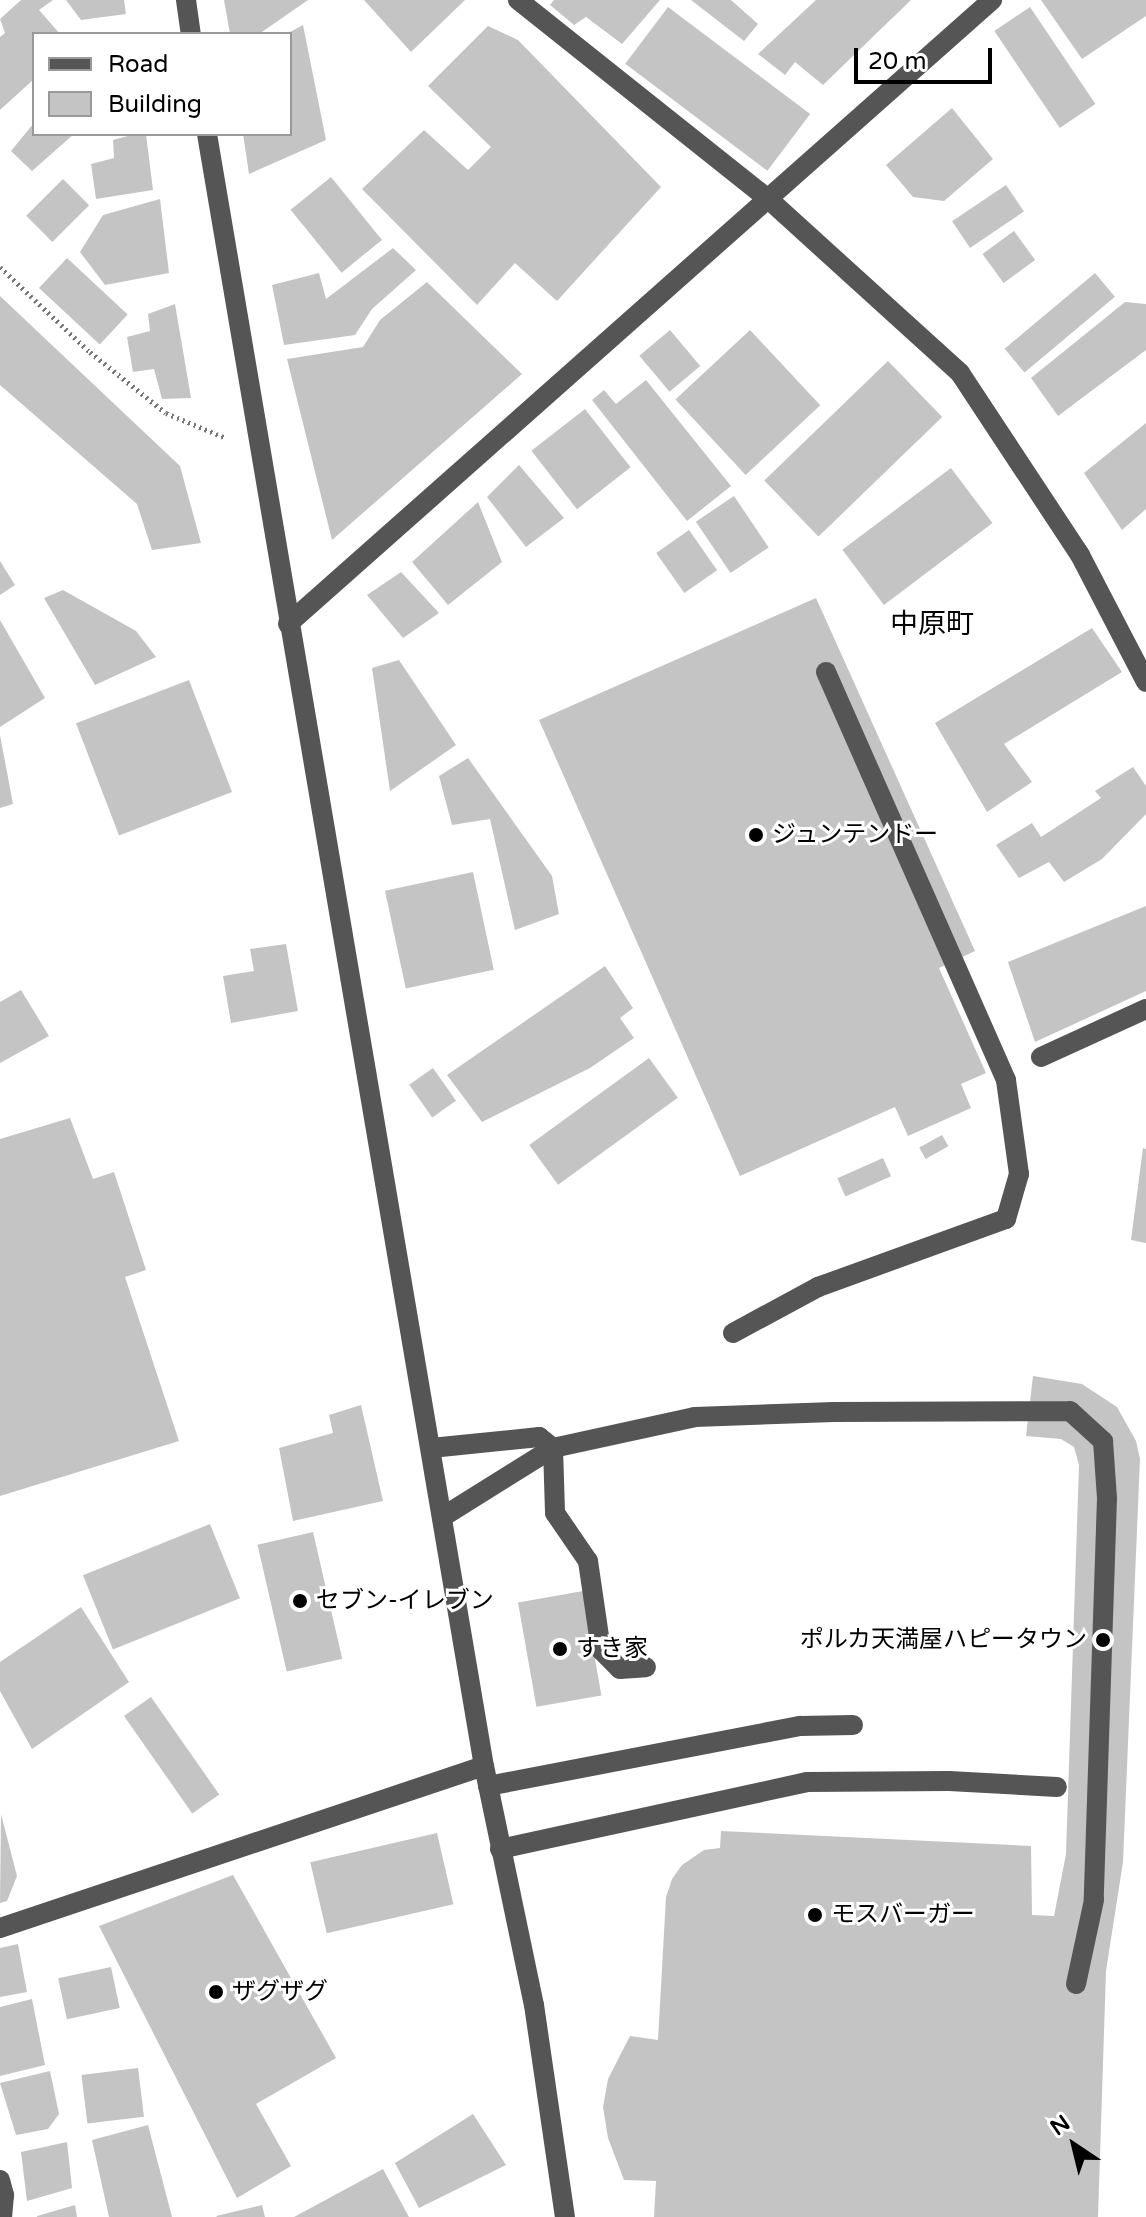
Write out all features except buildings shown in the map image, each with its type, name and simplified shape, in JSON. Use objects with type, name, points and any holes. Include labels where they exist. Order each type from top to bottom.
[{"type":"street","points":[[186,0],[191,32]]},
{"type":"street","points":[[518,0],[766,197],[960,373],[1080,555],[1146,682]]},
{"type":"street","points":[[288,624],[766,197],[992,0]]},
{"type":"street","points":[[207,136],[486,1776],[534,2005],[565,2217]]},
{"type":"street","points":[[733,1333],[818,1287],[1006,1219],[1019,1174],[1006,1080],[826,672]]},
{"type":"street","points":[[1041,1057],[1146,1009]]},
{"type":"street","points":[[444,1516],[553,1448],[695,1417],[1029,1409],[1070,1411],[1103,1441],[1107,1498],[1094,1900],[1076,1984]]},
{"type":"street","points":[[431,1448],[539,1437],[553,1448]]},
{"type":"street","points":[[553,1448],[555,1513],[588,1561],[601,1650],[620,1669],[646,1667]]},
{"type":"street","points":[[588,1561],[609,1572]]},
{"type":"street","points":[[0,1928],[486,1776],[800,1726],[853,1725]]},
{"type":"street","points":[[500,1849],[807,1782],[949,1781],[1057,1787]]},
{"type":"street","points":[[0,2180],[4,2195],[2,2217]]},
{"type":"path","points":[[0,267],[90,352],[166,413],[216,435],[260,445]]},
{"type":"place","name":"ジュンテンドー","points":[[756,835]]},
{"type":"place","name":"セブン-イレブン","points":[[300,1601]]},
{"type":"place","name":"ポルカ天満屋ハピータウン","points":[[1103,1640]]},
{"type":"place","name":"すき家","points":[[560,1649]]},
{"type":"place","name":"モスバーガー","points":[[815,1915]]},
{"type":"place","name":"ザグザグ","points":[[216,1992]]},
{"type":"district","name":"中原町","points":[[932,624]]}]
